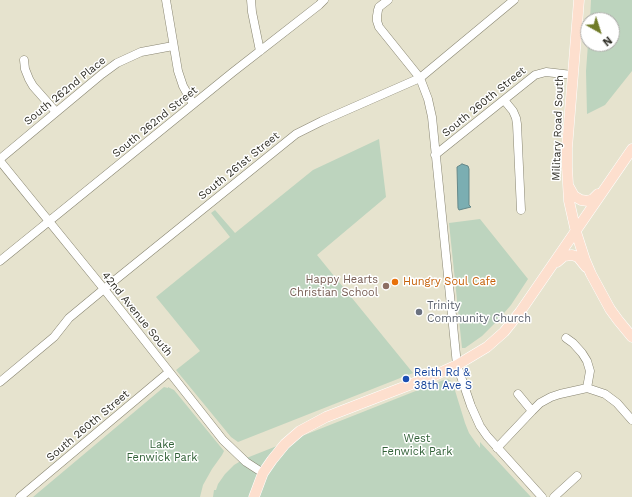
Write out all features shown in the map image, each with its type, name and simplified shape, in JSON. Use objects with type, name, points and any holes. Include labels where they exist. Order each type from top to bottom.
[{"type":"main road","name":"Military Road South","points":[[579,0],[567,148],[569,200],[576,232],[591,274],[610,309],[632,337]]},
{"type":"main road","points":[[254,497],[263,473],[272,460],[285,444],[300,431],[326,417],[436,375],[457,365],[488,346],[504,332],[520,312],[576,232],[632,149]]},
{"type":"main road","points":[[568,185],[576,198],[588,201],[593,199],[613,177]]},
{"type":"main road","points":[[550,269],[564,256],[572,255],[578,258],[591,274]]},
{"type":"street","points":[[166,0],[180,80],[193,104]]},
{"type":"street","points":[[251,0],[260,51]]},
{"type":"street","name":"South 262nd Street","points":[[0,261],[324,0]]},
{"type":"street","points":[[388,0],[379,8],[376,16],[379,27],[420,78],[428,99],[432,117],[457,365],[471,406],[486,436],[542,497]]},
{"type":"street","name":"South 261st Street","points":[[0,382],[54,337],[69,318],[296,134],[420,78],[514,0]]},
{"type":"street","name":"South 262nd Place","points":[[0,160],[56,112],[117,63],[141,52],[173,46]]},
{"type":"street","points":[[24,60],[25,69],[33,86],[56,112]]},
{"type":"street","name":"South 260th Street","points":[[435,155],[535,75],[546,72],[572,75]]},
{"type":"street","points":[[504,100],[513,111],[517,124],[521,210]]},
{"type":"street","name":"42nd Avenue South","points":[[0,160],[223,440],[246,462],[263,473]]},
{"type":"street","points":[[566,338],[573,343],[587,360],[590,371],[586,388]]},
{"type":"street","name":"South 260th Street","points":[[20,497],[169,372]]},
{"type":"street","points":[[497,448],[540,403],[560,394],[586,388],[604,394],[617,403],[632,420]]},
{"type":"street","points":[[518,394],[532,411]]},
{"type":"street","points":[[554,497],[577,476]]},
{"type":"green space","points":[[591,0],[632,0],[632,71],[605,105],[587,114],[586,71],[587,52],[620,52],[620,12],[590,12]]},
{"type":"green space","points":[[379,139],[386,197],[317,255],[413,373],[238,442],[231,437],[176,370],[200,351],[156,297],[230,237],[211,213],[215,210],[235,233],[313,170]]},
{"type":"green space","points":[[480,219],[528,279],[511,305],[497,321],[482,336],[465,348],[462,348],[449,223]]},
{"type":"green space","name":"West Fenwick Park","points":[[446,379],[450,380],[453,384],[465,423],[469,433],[476,443],[480,448],[480,442],[531,497],[213,497],[214,490],[216,490],[225,474],[234,465],[244,459]]},
{"type":"green space","name":"Lake Fenwick Park","points":[[164,387],[174,390],[224,451],[203,485],[200,497],[33,497]]},
{"type":"water","points":[[462,164],[468,166],[469,169],[469,205],[471,207],[459,210],[457,167]]},
{"type":"place","name":"Hungry Soul Cafe","points":[[395,282]]},
{"type":"place","name":"Happy Hearts Christian School","points":[[386,286]]},
{"type":"place","name":"Trinity Community Church","points":[[419,312]]},
{"type":"place","name":"Reith Rd & 38th Ave S","points":[[406,379]]}]
